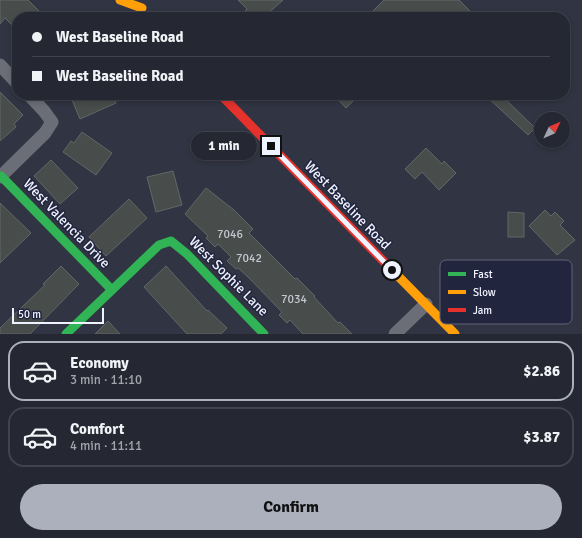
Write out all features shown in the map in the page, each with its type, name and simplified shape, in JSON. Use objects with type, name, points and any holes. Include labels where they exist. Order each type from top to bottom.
[{"type":"street","points":[[120,0],[141,4],[151,0]]},
{"type":"street","points":[[0,65],[12,78]]},
{"type":"street","points":[[1,176],[45,133],[52,122],[34,100]]},
{"type":"street","name":"West Baseline Road","points":[[226,100],[440,318]]},
{"type":"street","name":"West Valencia Drive","points":[[1,176],[112,290]]},
{"type":"street","name":"West Sophie Lane","points":[[112,290],[159,245],[171,241],[187,254],[264,334]]},
{"type":"street","points":[[66,334],[112,290]]},
{"type":"street","points":[[395,334],[426,304]]},
{"type":"street","name":"West Baseline Road","points":[[445,324],[455,334]]},
{"type":"building","points":[[0,0],[28,0],[40,12],[12,12],[12,25],[5,18],[0,24]]},
{"type":"building","points":[[238,0],[283,0],[270,12],[244,12],[247,9]]},
{"type":"building","points":[[384,0],[459,0],[471,12],[372,12]]},
{"type":"building","points":[[0,92],[23,115],[14,124],[16,127],[0,141]]},
{"type":"building","points":[[72,100],[115,100],[116,103],[80,119]]},
{"type":"building","points":[[339,100],[354,100],[346,108]]},
{"type":"building","points":[[490,100],[506,100],[534,127],[528,135]]},
{"type":"building","points":[[82,132],[112,153],[96,175],[63,152],[71,141],[74,143]]},
{"type":"building","points":[[426,148],[442,164],[444,161],[456,173],[439,190],[422,172],[415,179],[405,169]]},
{"type":"building","points":[[51,160],[78,188],[60,204],[34,176]]},
{"type":"building","points":[[173,171],[182,205],[156,212],[147,177]]},
{"type":"building","points":[[206,188],[234,210],[253,229],[249,233],[295,279],[297,278],[315,296],[314,297],[338,323],[340,322],[352,334],[303,334],[290,320],[287,323],[279,315],[282,312],[248,277],[227,261],[231,257],[218,244],[215,247],[206,238],[208,236],[185,214]]},
{"type":"building","points":[[129,199],[147,218],[106,256],[89,237]]},
{"type":"building","points":[[0,203],[31,233],[0,263]]},
{"type":"building","points":[[545,210],[551,216],[555,212],[564,221],[560,225],[575,240],[557,255],[529,226]]},
{"type":"building","points":[[508,212],[524,213],[524,237],[508,237]]},
{"type":"building","points":[[61,266],[79,284],[30,334],[0,334],[0,328],[45,285],[43,284]]},
{"type":"building","points":[[166,266],[207,311],[208,310],[227,328],[221,334],[187,334],[144,287]]},
{"type":"building","points":[[108,321],[120,334],[95,334]]},
{"type":"traffic: fast","points":[[1,176],[112,290]]},
{"type":"traffic: fast","points":[[66,334],[159,245],[171,241],[187,254],[264,334]]},
{"type":"traffic: slow","points":[[120,0],[142,8]]},
{"type":"traffic: slow","points":[[395,273],[440,319]]},
{"type":"traffic: slow","points":[[445,324],[455,334]]},
{"type":"traffic: jam","points":[[226,100],[395,273]]},
{"type":"route","points":[[271,146],[392,270]]}]
